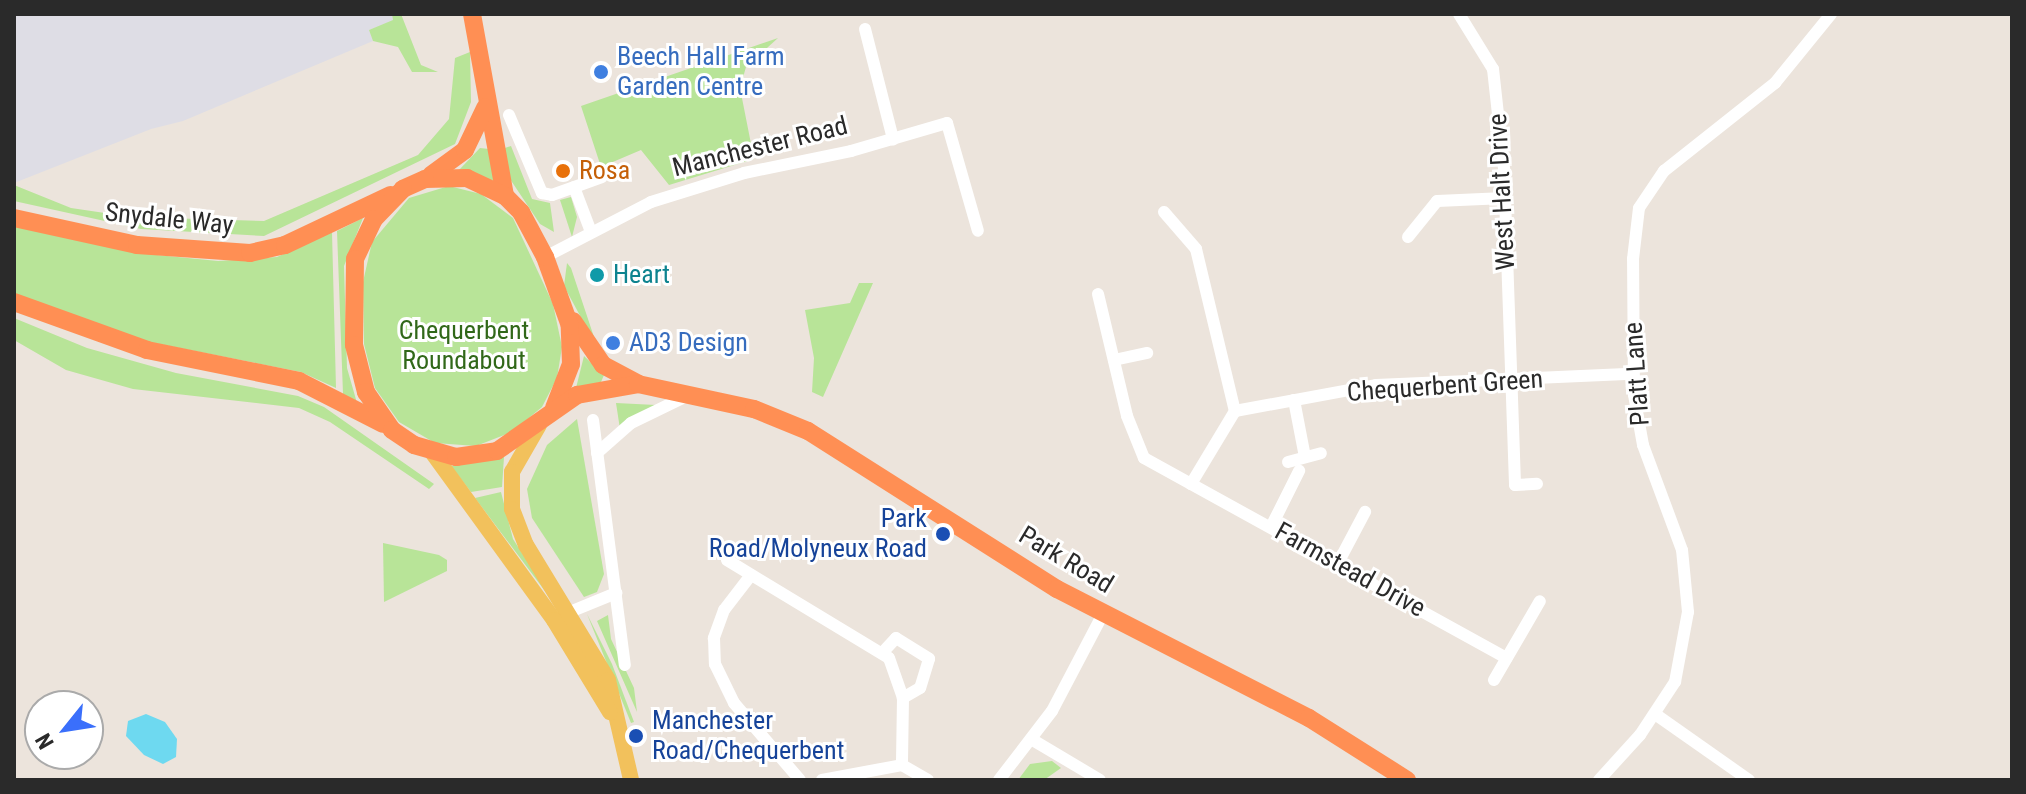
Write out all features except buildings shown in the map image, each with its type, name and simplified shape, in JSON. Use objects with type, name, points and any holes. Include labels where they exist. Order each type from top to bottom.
[{"type":"highway","points":[[472,14],[505,196]]},
{"type":"highway","points":[[392,430],[358,371],[353,281],[363,238],[403,189],[455,160],[474,139],[484,113],[487,87]]},
{"type":"highway","points":[[14,302],[147,350],[299,381],[432,452],[456,457],[497,451],[539,425],[554,408],[571,364],[570,326],[563,300],[533,231],[505,196],[467,178],[425,179]]},
{"type":"highway","name":"Snydale Way","points":[[14,218],[137,245],[250,253],[285,245],[403,189]]},
{"type":"highway","name":"Park Road","points":[[563,300],[591,353],[638,384]]},
{"type":"highway","name":"Park Road","points":[[554,408],[593,389],[638,384],[696,393],[808,431],[1103,614],[1309,718],[1407,780]]},
{"type":"main road","points":[[539,425],[512,472],[512,509],[526,545],[570,610],[608,680],[614,719],[631,780]]},
{"type":"main road","points":[[432,452],[554,620],[614,719]]},
{"type":"street","name":"West Halt Drive","points":[[1459,14],[1493,69],[1505,198],[1508,381],[1515,485],[1537,484]]},
{"type":"street","name":"Platt Lane","points":[[1599,780],[1655,714],[1675,682],[1684,655],[1688,581],[1676,529],[1643,445],[1632,374],[1635,226],[1646,194],[1691,147],[1768,90],[1831,14]]},
{"type":"street","points":[[865,29],[893,139]]},
{"type":"street","points":[[509,115],[537,189],[547,195],[602,177]]},
{"type":"street","name":"Manchester Road","points":[[545,257],[651,202],[744,173],[893,139],[947,123],[978,231]]},
{"type":"street","points":[[574,187],[591,232]]},
{"type":"street","points":[[1408,237],[1437,201],[1505,198]]},
{"type":"street","points":[[1164,212],[1196,249],[1235,411],[1191,484]]},
{"type":"street","name":"Farmstead Drive","points":[[1098,294],[1139,450],[1191,484],[1507,658]]},
{"type":"street","points":[[1114,360],[1147,353]]},
{"type":"street","name":"Chequerbent Green","points":[[1235,411],[1376,385],[1632,374]]},
{"type":"street","points":[[597,453],[638,419],[696,393]]},
{"type":"street","points":[[1294,400],[1305,457]]},
{"type":"street","points":[[593,420],[625,665]]},
{"type":"street","points":[[1288,462],[1321,453]]},
{"type":"street","points":[[1271,527],[1299,471]]},
{"type":"street","points":[[1338,563],[1363,516],[1373,527]]},
{"type":"street","points":[[727,560],[883,652],[894,666],[903,698],[902,765]]},
{"type":"street","points":[[751,575],[730,597],[718,624],[715,664],[734,703],[800,780]]},
{"type":"street","points":[[554,620],[570,610],[616,593]]},
{"type":"street","points":[[1494,680],[1540,601]]},
{"type":"street","points":[[999,780],[1031,739],[1103,614]]},
{"type":"street","points":[[883,652],[896,638],[929,659],[920,688],[903,698]]},
{"type":"street","points":[[1655,714],[1749,780]]},
{"type":"street","points":[[1031,739],[1100,780]]},
{"type":"street","points":[[822,780],[902,765],[928,780]]},
{"type":"shaded area","points":[[392,14],[394,20],[369,30],[373,41],[183,121],[151,129],[14,183],[14,16]]},
{"type":"green space","points":[[392,14],[401,14],[421,65],[438,72],[412,72],[398,47],[373,41],[369,30],[393,20]]},
{"type":"green space","points":[[778,38],[746,67],[740,88],[754,159],[669,185],[641,150],[601,167],[581,106]]},
{"type":"green space","points":[[470,52],[471,102],[455,144],[264,236],[141,229],[14,201],[14,185],[71,208],[132,217],[264,221],[418,155],[449,119],[455,58]]},
{"type":"green space","points":[[511,146],[532,199],[550,203],[554,232],[540,224],[510,179],[502,149]]},
{"type":"green space","points":[[480,148],[489,149],[494,181],[459,170]]},
{"type":"green space","name":"Chequerbent Roundabout","points":[[449,186],[481,194],[513,218],[553,304],[562,347],[557,378],[542,407],[512,432],[476,446],[435,443],[399,422],[375,388],[364,344],[363,282],[372,242],[409,198]]},
{"type":"green space","points":[[571,197],[577,217],[572,237],[560,200]]},
{"type":"green space","points":[[363,218],[344,266],[347,368],[357,403],[343,394],[337,231]]},
{"type":"green space","points":[[14,225],[157,255],[218,261],[277,257],[332,232],[336,388],[301,372],[144,341],[14,294]]},
{"type":"green space","points":[[567,263],[571,268],[598,349],[564,286]]},
{"type":"green space","points":[[859,283],[873,283],[823,397],[812,392],[814,358],[805,310],[850,303]]},
{"type":"green space","points":[[14,318],[87,348],[176,373],[298,396],[324,407],[434,484],[429,489],[330,422],[299,408],[133,389],[66,370],[14,340]]},
{"type":"green space","points":[[584,356],[604,375],[601,382],[576,388]]},
{"type":"green space","points":[[616,403],[656,405],[620,429]]},
{"type":"green space","points":[[577,419],[604,574],[597,592],[584,597],[532,518],[527,489],[547,445]]},
{"type":"green space","points":[[504,457],[502,487],[471,492],[451,466]]},
{"type":"green space","points":[[501,492],[513,539],[554,603],[475,498]]},
{"type":"green space","points":[[383,543],[439,555],[447,560],[447,571],[384,602]]},
{"type":"green space","points":[[587,614],[612,664],[634,722],[631,723]]},
{"type":"green space","points":[[608,615],[611,639],[634,688],[637,712],[597,621]]},
{"type":"green space","points":[[1052,761],[1061,768],[1044,780],[1018,780],[1030,764]]},
{"type":"water","points":[[146,714],[165,722],[177,739],[176,757],[163,764],[144,755],[126,736],[128,721]]},
{"type":"place","name":"Beech Hall Farm Garden Centre","points":[[601,72]]},
{"type":"place","name":"Rosa","points":[[563,171]]},
{"type":"place","name":"Heart","points":[[597,275]]},
{"type":"place","name":"AD3 Design","points":[[613,343]]},
{"type":"place","name":"Park Road/Molyneux Road","points":[[943,534]]},
{"type":"place","name":"Manchester Road/Chequerbent","points":[[636,736]]}]
